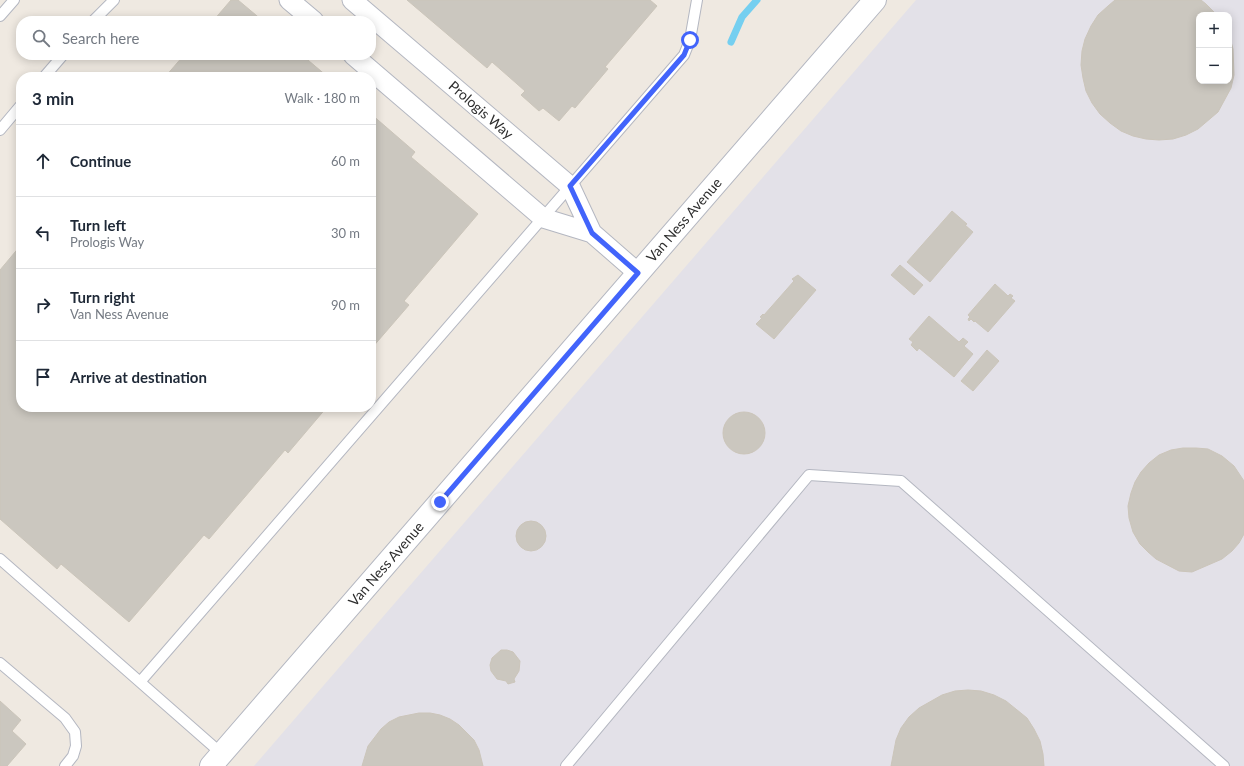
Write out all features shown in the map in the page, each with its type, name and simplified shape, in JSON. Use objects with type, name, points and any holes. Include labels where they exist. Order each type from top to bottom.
[{"type":"main road","name":"Van Ness Avenue","points":[[216,760],[875,0]]},
{"type":"street","points":[[289,0],[308,16]]},
{"type":"street","name":"Prologis Way","points":[[352,0],[371,16]]},
{"type":"street","name":"Prologis Way","points":[[376,20],[570,186],[592,233],[638,273]]},
{"type":"street","name":"Prologis Way","points":[[359,60],[373,72]]},
{"type":"street","name":"Prologis Way","points":[[376,75],[543,218],[592,233]]},
{"type":"lane","points":[[0,16],[14,0]]},
{"type":"lane","points":[[98,16],[114,0]]},
{"type":"lane","points":[[376,410],[684,55],[690,40],[697,0]]},
{"type":"lane","points":[[48,72],[59,60]]},
{"type":"lane","points":[[0,130],[16,111]]},
{"type":"lane","points":[[140,682],[375,412]]},
{"type":"lane","points":[[566,766],[808,475],[901,481],[1224,766]]},
{"type":"lane","points":[[0,559],[140,682],[216,760]]},
{"type":"lane","points":[[0,663],[65,718],[75,732],[76,746],[73,756],[65,766]]},
{"type":"shaded area","points":[[916,0],[1244,0],[1244,766],[254,766]]},
{"type":"building","points":[[231,0],[238,0],[257,16],[217,16]]},
{"type":"building","points":[[407,0],[650,0],[657,6],[605,67],[608,69],[575,108],[572,106],[559,121],[543,108],[539,111],[521,95],[525,91],[492,62],[487,68]]},
{"type":"building","points":[[1115,0],[1201,0],[1206,4],[1214,12],[1196,12],[1196,84],[1232,84],[1218,112],[1198,129],[1173,139],[1159,140],[1133,136],[1121,131],[1110,123],[1100,114],[1086,91],[1081,65],[1085,39],[1098,15]]},
{"type":"building","points":[[1232,45],[1233,49],[1234,75],[1232,84]]},
{"type":"building","points":[[180,60],[308,60],[322,72],[169,72]]},
{"type":"building","points":[[376,118],[415,152],[411,157],[478,214],[404,301],[409,305],[376,343]]},
{"type":"building","points":[[952,211],[967,224],[965,225],[973,232],[930,282],[907,262]]},
{"type":"building","points":[[16,251],[16,412],[323,412],[288,453],[285,450],[209,539],[204,535],[129,622],[61,564],[57,569],[0,519],[0,270]]},
{"type":"building","points":[[900,265],[923,285],[914,295],[891,275]]},
{"type":"building","points":[[798,275],[816,290],[774,339],[756,324],[762,318],[760,317],[763,314],[764,315],[794,281],[792,279]]},
{"type":"building","points":[[995,284],[1008,296],[1010,294],[1013,296],[1011,298],[1015,301],[988,332],[975,321],[974,322],[971,319],[969,321],[968,319],[970,317],[968,315]]},
{"type":"building","points":[[929,316],[959,342],[963,338],[968,342],[964,346],[973,354],[954,377],[919,348],[917,351],[911,345],[913,342],[909,339]]},
{"type":"building","points":[[987,350],[999,361],[973,391],[961,381]]},
{"type":"building","points":[[740,412],[748,412],[759,418],[765,429],[765,437],[759,448],[748,454],[740,454],[729,448],[723,437],[723,429],[729,418]]},
{"type":"building","points":[[1183,448],[1208,449],[1222,456],[1234,466],[1244,481],[1244,534],[1239,543],[1222,559],[1192,572],[1179,571],[1156,559],[1140,544],[1133,532],[1129,518],[1128,506],[1135,482],[1149,463],[1159,455],[1171,450]]},
{"type":"building","points":[[531,521],[537,522],[545,530],[545,542],[537,550],[531,551],[525,550],[517,542],[516,536],[517,530],[525,522]]},
{"type":"building","points":[[501,650],[513,652],[520,661],[519,671],[514,679],[515,682],[508,684],[506,681],[497,679],[491,671],[490,665],[492,658]]},
{"type":"building","points":[[955,691],[981,691],[994,695],[1006,701],[1027,718],[1040,741],[1044,766],[891,766],[896,740],[901,728],[909,717],[919,708],[942,695]]},
{"type":"building","points":[[0,701],[21,720],[12,731],[26,744],[7,766],[0,766]]},
{"type":"building","points":[[419,713],[440,715],[459,725],[474,740],[479,750],[483,766],[362,766],[368,746],[381,729],[389,722],[399,717]]},
{"type":"waterway","points":[[731,42],[742,17],[757,0]]},
{"type":"route","points":[[440,502],[638,273],[592,233],[570,186],[684,55],[690,40]]}]
